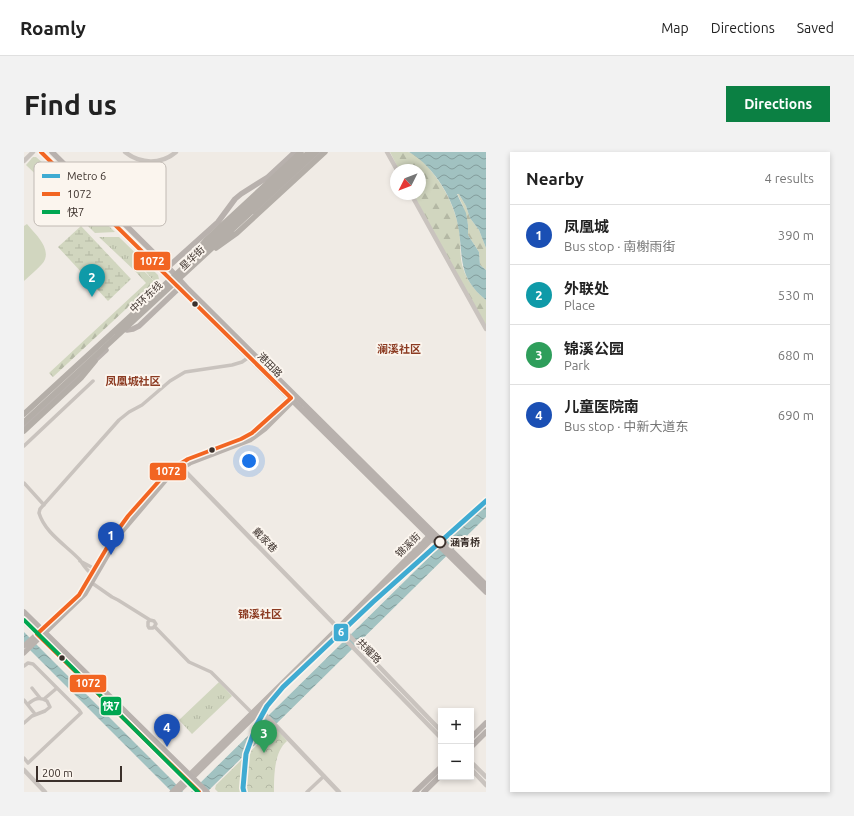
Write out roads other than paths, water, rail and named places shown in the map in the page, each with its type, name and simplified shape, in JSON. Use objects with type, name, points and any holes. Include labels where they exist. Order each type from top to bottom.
[{"type":"highway","points":[[190,258],[206,240],[246,202],[303,152]]},
{"type":"highway","name":"中环东线","points":[[24,414],[309,152]]},
{"type":"highway","name":"中环东线","points":[[24,422],[316,152]]},
{"type":"highway","points":[[196,263],[237,233],[325,152]]},
{"type":"highway","points":[[24,430],[81,378],[117,337]]},
{"type":"main road","name":"港田路","points":[[42,152],[52,162]]},
{"type":"main road","name":"港田路","points":[[52,152],[62,162]]},
{"type":"main road","points":[[168,267],[218,222],[238,196],[245,190],[268,177],[295,152]]},
{"type":"main road","name":"星华街","points":[[24,411],[303,152]]},
{"type":"main road","name":"星华街","points":[[24,426],[127,330],[139,326],[179,285],[320,152]]},
{"type":"main road","name":"港田路","points":[[116,226],[168,278],[179,285],[440,543],[486,592]]},
{"type":"main road","name":"港田路","points":[[127,226],[168,267],[179,285],[249,357],[294,399]]},
{"type":"main road","points":[[41,633],[80,599],[89,589],[111,548],[127,524],[163,482],[188,458],[241,439],[252,433],[294,399]]},
{"type":"main road","points":[[25,648],[79,594],[95,569],[114,534],[128,516],[159,480],[180,466]]},
{"type":"main road","name":"锦溪街","points":[[189,778],[340,630],[432,536]]},
{"type":"main road","name":"港田路","points":[[450,553],[486,585]]},
{"type":"main road","points":[[24,612],[41,633],[196,785],[207,792]]},
{"type":"main road","points":[[24,622],[41,633]]},
{"type":"main road","name":"锦溪街","points":[[172,792],[179,789],[252,713],[260,708]]},
{"type":"main road","points":[[474,735],[486,723]]},
{"type":"main road","points":[[474,744],[486,732]]},
{"type":"main road","points":[[415,792],[438,770]]},
{"type":"main road","points":[[424,792],[438,778]]},
{"type":"main road","points":[[196,785],[199,792]]},
{"type":"street","points":[[24,161],[33,152]]},
{"type":"street","points":[[125,152],[129,156],[140,160],[156,162],[166,159],[176,152]]},
{"type":"street","points":[[387,152],[394,164]]},
{"type":"street","points":[[414,200],[486,329]]},
{"type":"street","points":[[92,574],[86,570],[80,561],[43,523],[39,513],[44,504],[119,420],[129,412],[142,405],[170,381],[185,372],[210,370],[238,364],[249,357]]},
{"type":"street","points":[[24,446],[93,381]]},
{"type":"street","name":"戴家巷","points":[[180,466],[340,630]]},
{"type":"street","points":[[24,483],[44,504]]},
{"type":"street","points":[[80,561],[95,569]]},
{"type":"street","points":[[92,583],[112,597],[155,622],[155,627],[189,662],[211,672],[252,713]]},
{"type":"street","points":[[150,620],[148,627],[152,629],[155,627]]},
{"type":"street","name":"共耀路","points":[[340,630],[349,635],[438,728]]},
{"type":"street","name":"共耀路","points":[[340,630],[345,639],[438,735]]},
{"type":"street","points":[[24,666],[28,663],[33,664],[81,713],[28,763],[24,758]]},
{"type":"street","points":[[24,723],[35,714],[50,708],[49,703],[42,699],[32,688]]},
{"type":"street","points":[[28,704],[36,698],[42,699],[57,688]]},
{"type":"street","points":[[24,700],[35,714]]},
{"type":"street","points":[[260,708],[339,792]]},
{"type":"street","points":[[474,765],[486,777]]},
{"type":"street","points":[[24,770],[43,791]]},
{"type":"street","points":[[474,772],[486,785]]},
{"type":"street","points":[[307,792],[324,776]]},
{"type":"water","points":[[409,152],[486,152],[486,248],[479,230],[470,218],[466,206],[459,194],[457,194],[466,213],[468,235],[479,252],[480,265],[486,270],[486,300],[471,284],[464,268],[457,220],[448,197],[426,164]]},
{"type":"water","points":[[486,501],[486,517],[207,792],[191,792]]},
{"type":"water","points":[[24,632],[183,792],[172,792],[24,644]]},
{"type":"metro line","name":"6","points":[[244,792],[243,788],[246,754],[256,726],[267,706],[283,687],[373,602],[486,501]]},
{"type":"place","name":"外联处","points":[[92,297]]},
{"type":"place","name":"涵青桥","points":[[440,542]]},
{"type":"place","name":"凤凰城","points":[[111,555]]},
{"type":"place","name":"儿童医院南","points":[[167,747]]},
{"type":"place","name":"锦溪公园","points":[[264,753]]},
{"type":"district","name":"澜溪社区","points":[[399,349]]},
{"type":"district","name":"凤凰城社区","points":[[133,381]]},
{"type":"district","name":"锦溪社区","points":[[260,614]]}]
